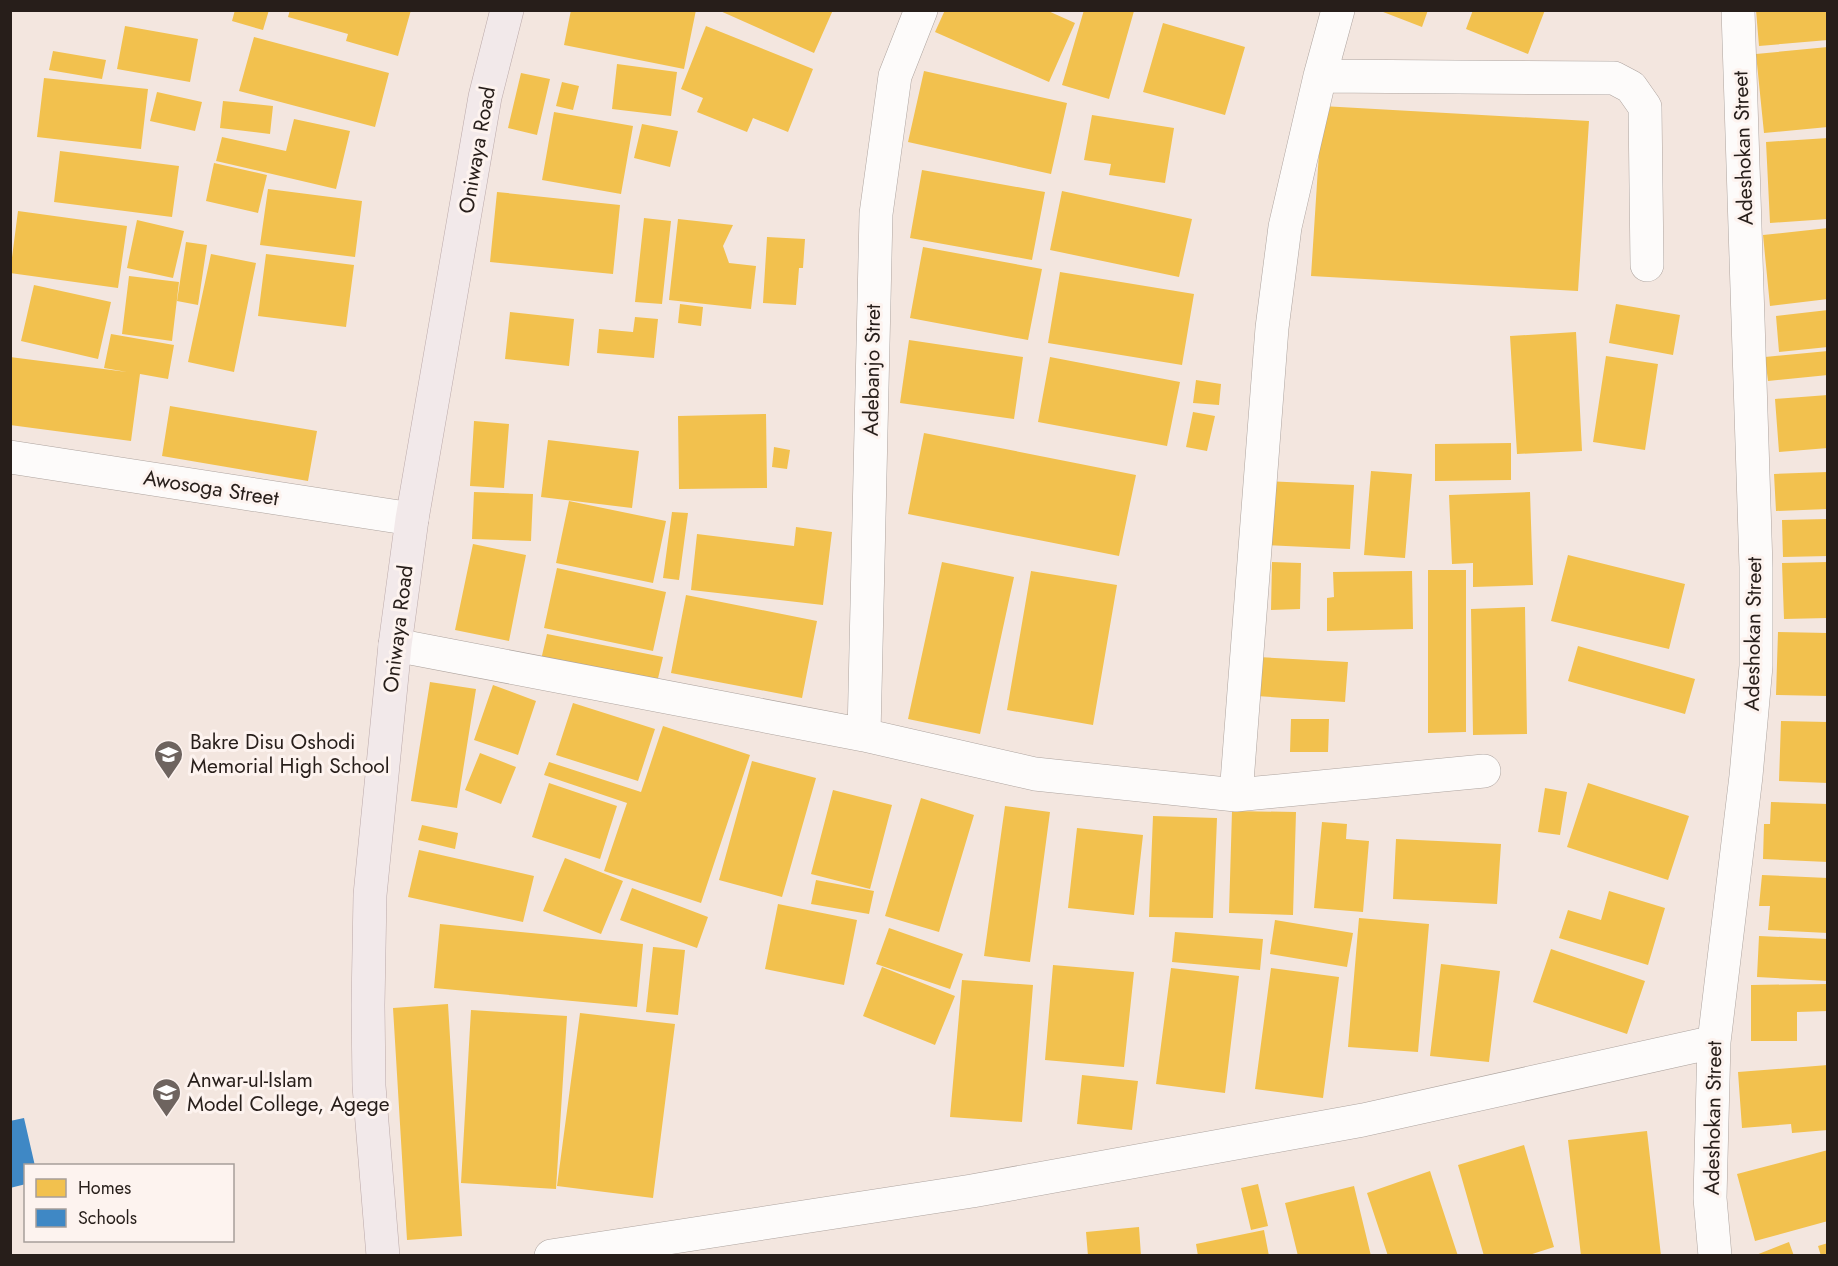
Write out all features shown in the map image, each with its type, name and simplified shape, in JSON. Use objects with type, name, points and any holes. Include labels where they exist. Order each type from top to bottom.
[{"type":"main road","name":"Oniwaya Road","points":[[383,1256],[369,1086],[370,895],[395,645],[412,519],[485,97],[507,10]]},
{"type":"street","name":"Adebanjo Stret","points":[[864,735],[876,214],[895,76],[921,10]]},
{"type":"street","points":[[1236,795],[1272,327],[1285,227],[1320,76],[1338,10]]},
{"type":"street","name":"Adeshokan Street","points":[[1715,1256],[1710,1198],[1714,1042],[1746,776],[1756,666],[1755,555],[1738,10]]},
{"type":"street","points":[[1320,76],[1614,78],[1631,87],[1645,107],[1647,265]]},
{"type":"street","name":"Awosoga Street","points":[[10,457],[412,519]]},
{"type":"street","points":[[395,645],[864,735],[1035,774],[1236,795],[1484,771]]},
{"type":"street","points":[[551,1256],[972,1191],[1364,1120],[1714,1042]]},
{"type":"building: Homes","points":[[235,10],[269,10],[263,30],[232,21]]},
{"type":"building: Homes","points":[[290,10],[411,10],[398,56],[346,41],[348,34],[288,17]]},
{"type":"building: Homes","points":[[571,10],[696,10],[684,69],[564,45]]},
{"type":"building: Homes","points":[[718,10],[833,10],[814,53]]},
{"type":"building: Homes","points":[[945,10],[1046,10],[1075,23],[1049,82],[935,32]]},
{"type":"building: Homes","points":[[1084,10],[1134,11],[1109,99],[1062,85]]},
{"type":"building: Homes","points":[[1378,10],[1428,10],[1422,27]]},
{"type":"building: Homes","points":[[1473,10],[1545,10],[1528,54],[1466,29]]},
{"type":"building: Homes","points":[[1756,10],[1828,10],[1828,40],[1759,46]]},
{"type":"building: Homes","points":[[1163,23],[1245,47],[1225,115],[1143,92]]},
{"type":"building: Homes","points":[[125,26],[198,39],[190,82],[117,69]]},
{"type":"building: Homes","points":[[706,26],[813,69],[788,132],[753,118],[747,132],[697,112],[703,98],[681,89]]},
{"type":"building: Homes","points":[[254,37],[389,73],[375,127],[239,91]]},
{"type":"building: Homes","points":[[1828,47],[1828,127],[1764,133],[1756,54]]},
{"type":"building: Homes","points":[[53,51],[106,60],[102,79],[49,70]]},
{"type":"building: Homes","points":[[617,64],[677,72],[671,116],[612,109]]},
{"type":"building: Homes","points":[[924,71],[1067,103],[1051,174],[908,142]]},
{"type":"building: Homes","points":[[521,73],[550,79],[537,135],[508,128]]},
{"type":"building: Homes","points":[[44,78],[148,89],[141,149],[37,137]]},
{"type":"building: Homes","points":[[562,82],[579,86],[573,110],[556,106]]},
{"type":"building: Homes","points":[[157,92],[202,102],[195,131],[150,121]]},
{"type":"building: Homes","points":[[223,101],[273,106],[270,134],[220,128]]},
{"type":"building: Homes","points":[[1322,106],[1589,121],[1578,291],[1311,276]]},
{"type":"building: Homes","points":[[554,112],[633,126],[621,194],[542,180]]},
{"type":"building: Homes","points":[[1092,115],[1174,128],[1165,183],[1109,175],[1111,164],[1084,160]]},
{"type":"building: Homes","points":[[294,119],[350,131],[336,189],[216,161],[222,137],[286,151]]},
{"type":"building: Homes","points":[[642,124],[678,131],[670,167],[634,158]]},
{"type":"building: Homes","points":[[1828,138],[1828,219],[1770,223],[1766,142]]},
{"type":"building: Homes","points":[[60,151],[179,166],[172,217],[54,202]]},
{"type":"building: Homes","points":[[214,163],[267,175],[258,213],[206,201]]},
{"type":"building: Homes","points":[[922,170],[1045,192],[1032,260],[910,238]]},
{"type":"building: Homes","points":[[268,189],[362,201],[355,257],[260,245]]},
{"type":"building: Homes","points":[[1062,191],[1192,219],[1179,277],[1050,250]]},
{"type":"building: Homes","points":[[497,192],[620,205],[613,274],[490,262]]},
{"type":"building: Homes","points":[[18,211],[127,226],[118,288],[10,273]]},
{"type":"building: Homes","points":[[644,218],[671,221],[662,304],[635,302]]},
{"type":"building: Homes","points":[[678,219],[733,225],[723,246],[729,263],[756,266],[751,309],[669,300]]},
{"type":"building: Homes","points":[[137,220],[184,231],[173,278],[127,268]]},
{"type":"building: Homes","points":[[1828,228],[1828,299],[1770,306],[1763,235]]},
{"type":"building: Homes","points":[[767,237],[805,239],[803,268],[799,268],[796,305],[763,303]]},
{"type":"building: Homes","points":[[186,242],[207,245],[198,305],[177,301]]},
{"type":"building: Homes","points":[[923,247],[1042,269],[1028,340],[910,318]]},
{"type":"building: Homes","points":[[211,254],[256,263],[234,372],[188,362]]},
{"type":"building: Homes","points":[[266,254],[354,265],[346,327],[258,316]]},
{"type":"building: Homes","points":[[1060,272],[1194,294],[1182,365],[1048,343]]},
{"type":"building: Homes","points":[[129,276],[179,282],[172,341],[122,334]]},
{"type":"building: Homes","points":[[34,285],[111,302],[98,359],[21,341]]},
{"type":"building: Homes","points":[[680,304],[703,307],[701,326],[678,323]]},
{"type":"building: Homes","points":[[1616,304],[1680,315],[1673,355],[1609,343]]},
{"type":"building: Homes","points":[[1828,310],[1828,347],[1779,352],[1776,316]]},
{"type":"building: Homes","points":[[510,312],[574,319],[569,366],[505,359]]},
{"type":"building: Homes","points":[[635,317],[658,319],[654,358],[597,353],[599,329],[633,332]]},
{"type":"building: Homes","points":[[1576,332],[1582,451],[1517,454],[1510,336]]},
{"type":"building: Homes","points":[[111,334],[174,345],[168,379],[140,374],[131,441],[10,425],[10,357],[127,372],[104,368]]},
{"type":"building: Homes","points":[[909,340],[1023,357],[1014,419],[900,403]]},
{"type":"building: Homes","points":[[1828,351],[1828,375],[1768,381],[1765,357]]},
{"type":"building: Homes","points":[[1606,356],[1658,364],[1645,450],[1593,442]]},
{"type":"building: Homes","points":[[1050,357],[1180,382],[1167,446],[1038,422]]},
{"type":"building: Homes","points":[[1196,380],[1221,384],[1219,405],[1193,403]]},
{"type":"building: Homes","points":[[1828,395],[1828,448],[1779,452],[1775,399]]},
{"type":"building: Homes","points":[[170,406],[317,431],[308,481],[162,456]]},
{"type":"building: Homes","points":[[1193,412],[1215,416],[1207,451],[1186,447]]},
{"type":"building: Homes","points":[[766,414],[767,488],[679,489],[678,416]]},
{"type":"building: Homes","points":[[474,421],[509,424],[504,488],[470,486]]},
{"type":"building: Homes","points":[[924,433],[1136,475],[1119,556],[908,514]]},
{"type":"building: Homes","points":[[548,440],[639,451],[632,508],[541,497]]},
{"type":"building: Homes","points":[[1511,443],[1511,480],[1435,481],[1435,444]]},
{"type":"building: Homes","points":[[774,447],[790,450],[787,469],[772,467]]},
{"type":"building: Homes","points":[[1371,471],[1412,474],[1405,558],[1364,555]]},
{"type":"building: Homes","points":[[1828,472],[1828,509],[1776,511],[1774,474]]},
{"type":"building: Homes","points":[[1267,481],[1354,485],[1350,549],[1264,545]]},
{"type":"building: Homes","points":[[474,492],[533,494],[531,541],[472,539]]},
{"type":"building: Homes","points":[[1530,492],[1533,585],[1473,587],[1473,563],[1452,564],[1449,495]]},
{"type":"building: Homes","points":[[569,501],[666,521],[653,583],[556,563]]},
{"type":"building: Homes","points":[[672,512],[688,513],[679,580],[663,578]]},
{"type":"building: Homes","points":[[1828,519],[1828,556],[1783,557],[1782,520]]},
{"type":"building: Homes","points":[[796,527],[832,532],[823,605],[691,590],[697,534],[794,546]]},
{"type":"building: Homes","points":[[473,544],[526,555],[509,641],[455,630]]},
{"type":"building: Homes","points":[[1568,555],[1685,584],[1669,649],[1551,621]]},
{"type":"building: Homes","points":[[942,562],[1014,577],[980,734],[908,719]]},
{"type":"building: Homes","points":[[1272,562],[1301,563],[1300,609],[1271,610]]},
{"type":"building: Homes","points":[[1828,562],[1828,618],[1784,619],[1782,563]]},
{"type":"building: Homes","points":[[557,568],[666,592],[653,651],[544,628]]},
{"type":"building: Homes","points":[[1428,570],[1466,570],[1466,732],[1428,733]]},
{"type":"building: Homes","points":[[1031,571],[1117,585],[1093,725],[1007,710]]},
{"type":"building: Homes","points":[[1412,571],[1413,629],[1327,631],[1327,598],[1334,597],[1333,572]]},
{"type":"building: Homes","points":[[686,595],[817,621],[802,698],[671,673]]},
{"type":"building: Homes","points":[[1525,607],[1527,734],[1473,735],[1471,609]]},
{"type":"building: Homes","points":[[1778,632],[1828,633],[1828,696],[1776,695]]},
{"type":"building: Homes","points":[[547,634],[663,657],[656,687],[540,664]]},
{"type":"building: Homes","points":[[1578,646],[1695,679],[1685,714],[1568,681]]},
{"type":"building: Homes","points":[[1258,657],[1348,662],[1345,702],[1256,696]]},
{"type":"building: Homes","points":[[430,682],[476,689],[457,808],[411,801]]},
{"type":"building: Homes","points":[[493,685],[536,701],[518,755],[474,740]]},
{"type":"building: Homes","points":[[573,703],[655,729],[638,781],[556,755]]},
{"type":"building: Homes","points":[[1291,719],[1329,719],[1328,752],[1290,752]]},
{"type":"building: Homes","points":[[1781,721],[1828,722],[1828,783],[1779,781]]},
{"type":"building: Homes","points":[[663,726],[750,755],[701,903],[604,871],[627,803],[544,775],[549,762],[641,792]]},
{"type":"building: Homes","points":[[480,753],[516,767],[501,804],[465,790]]},
{"type":"building: Homes","points":[[752,761],[816,778],[782,897],[719,880]]},
{"type":"building: Homes","points":[[549,783],[617,806],[600,859],[532,837]]},
{"type":"building: Homes","points":[[1588,783],[1689,816],[1668,880],[1567,847]]},
{"type":"building: Homes","points":[[1545,788],[1567,792],[1560,835],[1538,832]]},
{"type":"building: Homes","points":[[833,790],[892,805],[870,889],[811,874]]},
{"type":"building: Homes","points":[[921,798],[974,815],[939,932],[885,916]]},
{"type":"building: Homes","points":[[1771,802],[1828,804],[1828,862],[1763,859],[1764,824],[1770,824]]},
{"type":"building: Homes","points":[[1005,806],[1050,812],[1030,962],[984,956]]},
{"type":"building: Homes","points":[[1232,811],[1296,812],[1293,915],[1229,913]]},
{"type":"building: Homes","points":[[1153,816],[1217,818],[1213,918],[1149,917]]},
{"type":"building: Homes","points":[[1322,822],[1347,824],[1346,839],[1369,841],[1363,912],[1314,908]]},
{"type":"building: Homes","points":[[422,825],[458,833],[455,849],[418,840]]},
{"type":"building: Homes","points":[[1077,828],[1143,835],[1134,915],[1068,908]]},
{"type":"building: Homes","points":[[1396,839],[1501,844],[1497,904],[1393,899]]},
{"type":"building: Homes","points":[[419,850],[534,876],[523,922],[408,897]]},
{"type":"building: Homes","points":[[565,858],[623,881],[601,934],[543,911]]},
{"type":"building: Homes","points":[[1762,875],[1828,878],[1828,933],[1768,930],[1770,906],[1759,906]]},
{"type":"building: Homes","points":[[816,880],[874,891],[869,914],[811,904]]},
{"type":"building: Homes","points":[[632,888],[708,917],[697,948],[620,920]]},
{"type":"building: Homes","points":[[1609,891],[1665,908],[1648,965],[1559,938],[1568,910],[1601,920]]},
{"type":"building: Homes","points":[[778,904],[857,920],[844,985],[765,969]]},
{"type":"building: Homes","points":[[1359,918],[1429,924],[1418,1052],[1348,1047]]},
{"type":"building: Homes","points":[[1275,920],[1353,933],[1347,967],[1270,954]]},
{"type":"building: Homes","points":[[440,924],[643,944],[637,1007],[434,988]]},
{"type":"building: Homes","points":[[889,928],[963,954],[950,989],[876,964]]},
{"type":"building: Homes","points":[[1175,932],[1263,939],[1260,970],[1172,962]]},
{"type":"building: Homes","points":[[1759,936],[1828,939],[1828,981],[1757,977]]},
{"type":"building: Homes","points":[[653,947],[685,950],[678,1015],[646,1012]]},
{"type":"building: Homes","points":[[1551,949],[1645,981],[1627,1034],[1533,1002]]},
{"type":"building: Homes","points":[[1441,964],[1500,971],[1489,1062],[1430,1056]]},
{"type":"building: Homes","points":[[1053,965],[1134,972],[1124,1067],[1045,1060]]},
{"type":"building: Homes","points":[[882,967],[955,996],[935,1045],[863,1016]]},
{"type":"building: Homes","points":[[1171,968],[1239,976],[1225,1093],[1156,1084]]},
{"type":"building: Homes","points":[[1271,968],[1339,977],[1323,1098],[1255,1089]]},
{"type":"building: Homes","points":[[962,980],[1033,985],[1022,1122],[950,1117]]},
{"type":"building: Homes","points":[[1828,984],[1828,1011],[1797,1012],[1797,1041],[1751,1041],[1751,985]]},
{"type":"building: Homes","points":[[448,1004],[462,1236],[407,1240],[393,1008]]},
{"type":"building: Homes","points":[[471,1010],[567,1016],[556,1189],[461,1183]]},
{"type":"building: Homes","points":[[580,1013],[675,1024],[653,1198],[557,1186]]},
{"type":"building: Homes","points":[[1828,1065],[1828,1130],[1792,1133],[1791,1124],[1742,1128],[1738,1072]]},
{"type":"building: Homes","points":[[1082,1075],[1138,1081],[1132,1130],[1077,1124]]},
{"type":"building: Homes","points":[[1647,1131],[1661,1256],[1581,1256],[1568,1140]]},
{"type":"building: Homes","points":[[1524,1145],[1554,1247],[1526,1256],[1484,1256],[1458,1165]]},
{"type":"building: Homes","points":[[1828,1150],[1828,1221],[1755,1241],[1737,1174]]},
{"type":"building: Homes","points":[[1430,1171],[1458,1256],[1388,1256],[1367,1193]]},
{"type":"building: Homes","points":[[1258,1184],[1268,1226],[1251,1230],[1241,1188]]},
{"type":"building: Homes","points":[[1354,1186],[1371,1256],[1298,1256],[1285,1203]]},
{"type":"building: Homes","points":[[1139,1227],[1141,1256],[1088,1256],[1086,1232]]},
{"type":"building: Homes","points":[[1264,1230],[1269,1256],[1198,1256],[1196,1244]]},
{"type":"building: Homes","points":[[1789,1242],[1794,1256],[1756,1255]]},
{"type":"building: Homes","points":[[1828,1243],[1828,1256],[1821,1256],[1818,1246]]},
{"type":"building: Schools","points":[[24,1118],[35,1164],[24,1164],[24,1184],[10,1188],[10,1121]]},
{"type":"place","name":"Bakre Disu Oshodi Memorial High School","points":[[169,780]]},
{"type":"place","name":"Anwar-ul-Islam Model College, Agege","points":[[166,1118]]}]
